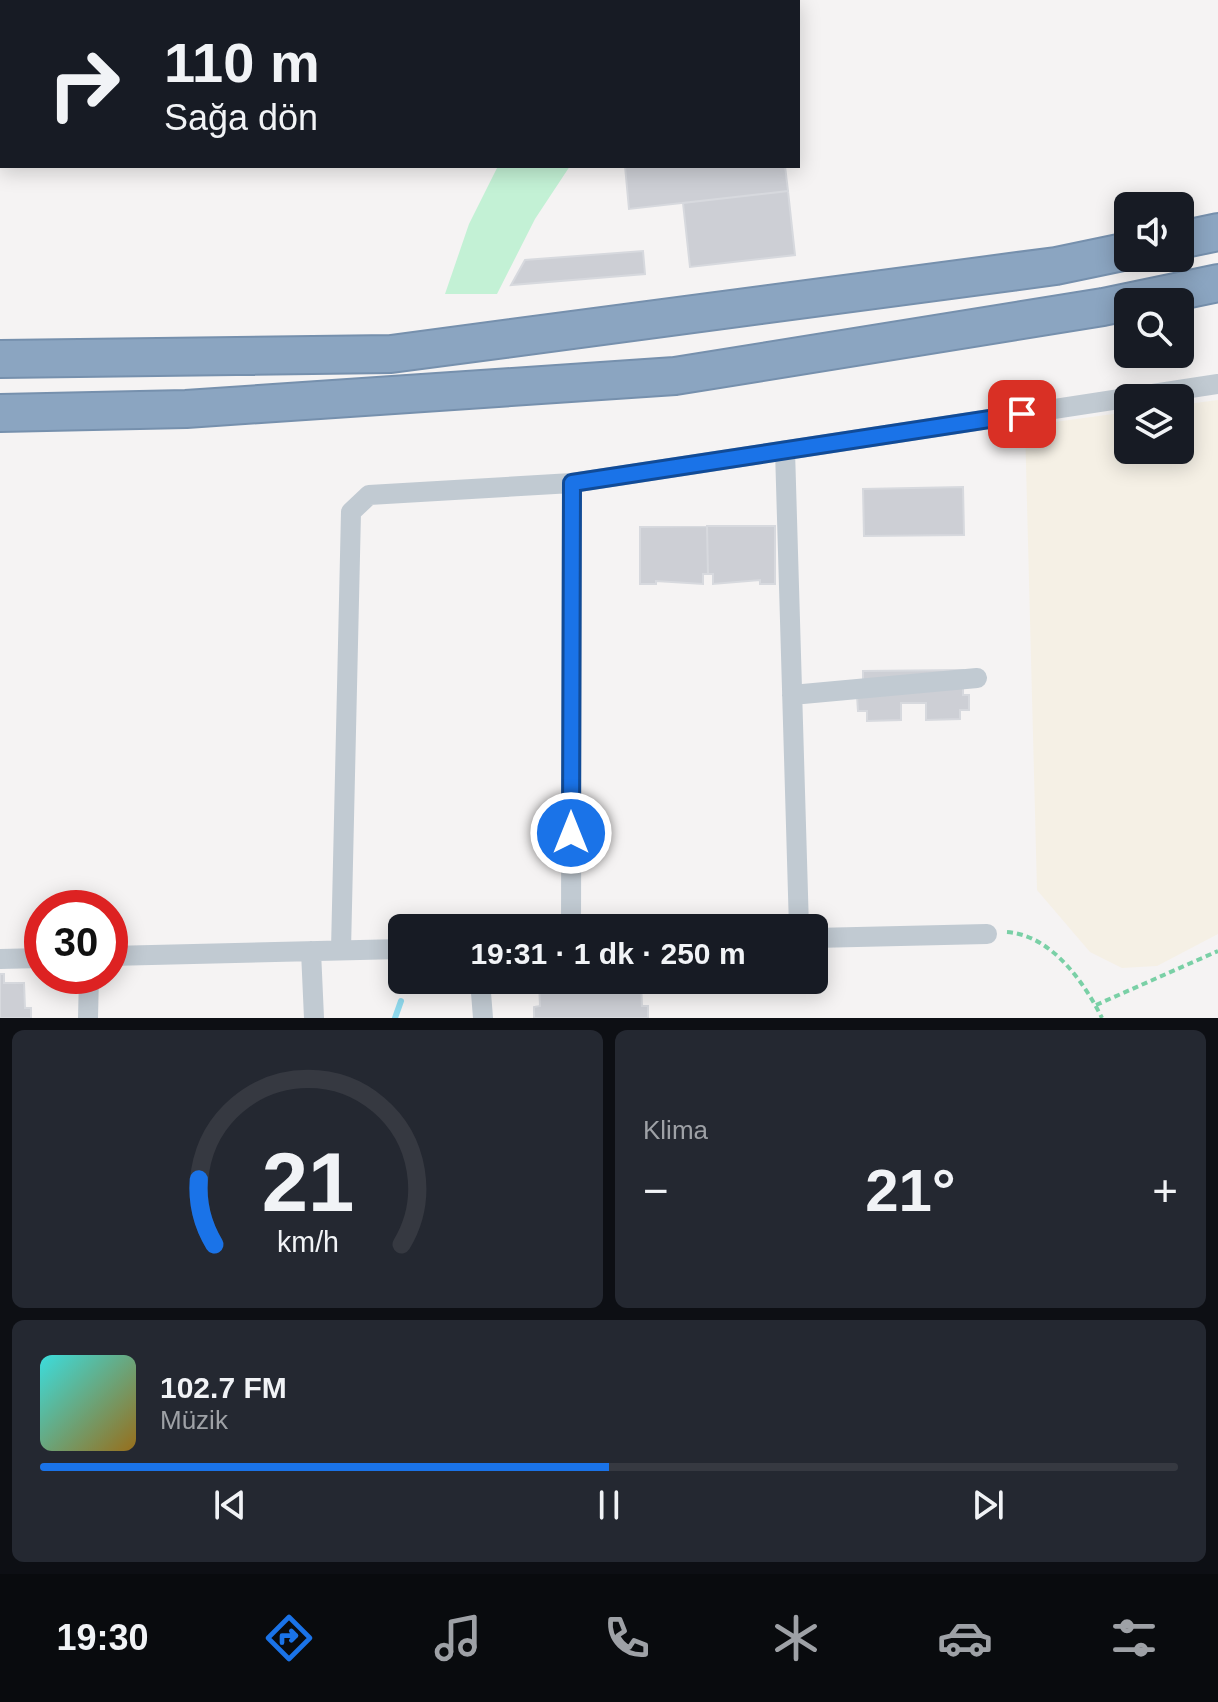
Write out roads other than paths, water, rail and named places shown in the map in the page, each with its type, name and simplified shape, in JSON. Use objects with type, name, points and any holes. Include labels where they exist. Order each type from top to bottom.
[{"type":"highway","points":[[1194,237],[1218,232]]},
{"type":"highway","points":[[0,359],[391,354],[1056,266],[1114,254]]},
{"type":"highway","points":[[0,413],[186,409],[675,376],[1103,307],[1218,283]]},
{"type":"street","points":[[341,950],[351,512],[369,495],[572,483],[1218,384]]},
{"type":"street","points":[[785,450],[799,914]]},
{"type":"street","points":[[571,914],[572,483]]},
{"type":"street","points":[[792,695],[977,678]]},
{"type":"street","points":[[828,938],[987,934]]},
{"type":"street","points":[[128,956],[388,949]]},
{"type":"street","points":[[311,951],[314,1018]]},
{"type":"street","points":[[0,959],[24,958]]},
{"type":"street","points":[[88,1018],[89,994]]},
{"type":"street","points":[[481,994],[483,1018]]},
{"type":"waterway","points":[[395,1018],[401,1001]]}]
